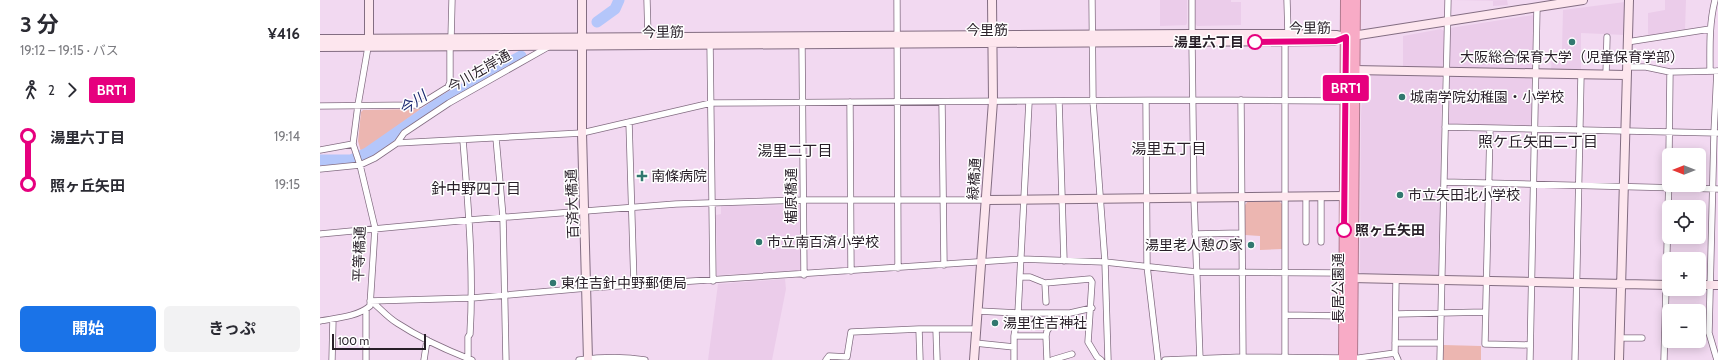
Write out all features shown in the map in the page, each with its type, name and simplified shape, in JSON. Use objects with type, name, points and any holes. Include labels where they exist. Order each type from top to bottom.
[{"type":"highway","name":"長居公園通","points":[[1346,0],[1354,70],[1348,276],[1348,359]]},
{"type":"highway","name":"長居公園通","points":[[1348,359],[1344,316],[1348,276],[1345,196],[1346,101],[1350,36],[1355,0]]},
{"type":"street","points":[[320,150],[353,144],[369,42],[369,0]]},
{"type":"street","points":[[320,106],[419,104],[448,87],[450,82],[452,0]]},
{"type":"street","points":[[581,37],[582,0]]},
{"type":"street","points":[[647,0],[648,36]]},
{"type":"street","points":[[897,0],[898,268]]},
{"type":"street","name":"緑橋通","points":[[974,360],[993,101],[992,0]]},
{"type":"street","points":[[1092,0],[1093,101],[1105,262],[1108,360]]},
{"type":"street","points":[[1192,0],[1194,198],[1200,359]]},
{"type":"street","points":[[1285,359],[1285,100],[1287,0]]},
{"type":"street","points":[[1440,360],[1445,72],[1448,0]]},
{"type":"street","name":"今里筋","points":[[320,39],[369,42],[451,43],[548,47],[710,40],[1286,38],[1336,41],[1350,36],[1447,22],[1537,4],[1584,0]]},
{"type":"street","points":[[1619,360],[1628,0]]},
{"type":"street","points":[[1710,71],[1710,29],[1715,0]]},
{"type":"street","points":[[1530,360],[1537,4]]},
{"type":"street","points":[[1627,42],[1710,29]]},
{"type":"street","name":"今里筋","points":[[451,43],[581,37],[648,36],[802,44],[897,40]]},
{"type":"street","name":"百済大橋通","points":[[581,37],[588,359]]},
{"type":"street","points":[[1606,75],[1607,37]]},
{"type":"street","points":[[710,40],[713,281]]},
{"type":"street","name":"今里筋","points":[[320,47],[369,42]]},
{"type":"street","name":"楯原橋通","points":[[802,44],[804,275]]},
{"type":"street","name":"今川左岸通","points":[[320,169],[359,164],[376,158],[397,143],[404,133],[449,103],[548,47]]},
{"type":"street","points":[[1354,70],[1536,75],[1606,75],[1646,67],[1670,72],[1717,71],[1715,263],[1709,333],[1716,346],[1717,360]]},
{"type":"street","points":[[1669,148],[1670,72]]},
{"type":"street","points":[[1575,360],[1578,186],[1582,75]]},
{"type":"street","points":[[397,143],[582,133],[711,103],[1192,100],[1346,101]]},
{"type":"street","points":[[1241,100],[1243,359]]},
{"type":"street","points":[[1059,101],[1064,261]]},
{"type":"street","points":[[1146,101],[1147,266],[1158,360]]},
{"type":"street","points":[[850,102],[851,271]]},
{"type":"street","points":[[942,102],[942,201],[944,265]]},
{"type":"street","points":[[1014,360],[1014,336],[1018,313],[1029,102]]},
{"type":"street","points":[[629,122],[634,286]]},
{"type":"street","points":[[1445,127],[1716,133]]},
{"type":"street","points":[[1490,128],[1485,344],[1530,345]]},
{"type":"street","points":[[496,138],[503,217],[506,360]]},
{"type":"street","points":[[370,301],[395,322],[427,340],[470,359],[468,337],[470,334],[472,298],[469,220],[463,140]]},
{"type":"street","name":"平等橋通","points":[[353,144],[375,228],[370,301]]},
{"type":"street","points":[[1444,182],[1662,188]]},
{"type":"street","points":[[1668,252],[1669,192]]},
{"type":"street","points":[[1306,196],[1306,242]]},
{"type":"street","points":[[1321,196],[1321,242]]},
{"type":"street","points":[[320,234],[503,217],[712,202],[1345,196]]},
{"type":"street","points":[[1195,234],[1242,233]]},
{"type":"street","points":[[370,301],[472,298],[587,288],[804,275],[1021,259],[1105,262],[1197,272],[1285,272],[1396,279],[1662,285]]},
{"type":"street","points":[[1020,276],[1030,277],[1045,283],[1090,279],[1092,282],[1092,308],[1088,342],[1097,357],[1101,360]]},
{"type":"street","points":[[1396,279],[1395,353],[1398,360]]},
{"type":"street","points":[[1045,283],[1046,302]]},
{"type":"street","points":[[1664,360],[1667,296]]},
{"type":"street","points":[[320,321],[348,316],[366,309],[370,306],[370,301]]},
{"type":"street","points":[[978,310],[1052,314],[1070,313],[1092,308]]},
{"type":"street","points":[[366,309],[366,360]]},
{"type":"street","points":[[1396,314],[1485,312]]},
{"type":"street","points":[[1047,360],[1046,336],[1051,325],[1052,314]]},
{"type":"street","points":[[1285,315],[1344,316]]},
{"type":"street","points":[[333,319],[332,360],[336,360]]},
{"type":"street","points":[[826,360],[829,356],[847,357],[851,332],[919,329],[976,329]]},
{"type":"street","points":[[919,329],[920,360]]},
{"type":"street","points":[[936,329],[936,360]]},
{"type":"street","points":[[1014,336],[1046,336]]},
{"type":"street","points":[[1619,338],[1642,338]]},
{"type":"street","points":[[424,360],[427,340]]},
{"type":"street","points":[[975,343],[1014,347]]},
{"type":"street","points":[[1395,343],[1440,344]]},
{"type":"street","points":[[1165,360],[1348,359],[1395,353]]},
{"type":"street","points":[[1052,360],[1072,354]]},
{"type":"street","points":[[579,360],[624,356],[645,360]]},
{"type":"shaded area","points":[[1160,0],[1187,0],[1186,25],[1160,26]]},
{"type":"shaded area","points":[[1194,0],[1231,0],[1231,2],[1241,2],[1241,25],[1197,26],[1194,22]]},
{"type":"shaded area","points":[[1507,0],[1508,5],[1493,6],[1493,1],[1452,1]]},
{"type":"shaded area","name":"大阪総合保育大学（児童保育学部）","points":[[1665,0],[1686,0],[1685,30],[1648,37],[1648,13],[1665,10]]},
{"type":"shaded area","name":"大阪総合保育大学（児童保育学部）","points":[[1625,2],[1625,35],[1581,33],[1581,71],[1551,71],[1552,51],[1562,50],[1563,10]]},
{"type":"shaded area","points":[[1533,15],[1533,69],[1531,71],[1449,67],[1450,28]]},
{"type":"shaded area","points":[[1441,29],[1444,31],[1443,67],[1441,69],[1403,67],[1403,36]]},
{"type":"shaded area","name":"市立矢田北小学校","points":[[1366,73],[1439,75],[1442,78],[1438,276],[1362,274],[1360,272],[1361,116],[1363,75]]},
{"type":"shaded area","points":[[1451,75],[1529,76],[1533,79],[1532,123],[1529,126],[1449,124],[1448,77]]},
{"type":"shaded area","points":[[421,109],[361,152],[358,141],[361,112],[363,110]]},
{"type":"shaded area","points":[[1248,201],[1279,201],[1282,204],[1282,249],[1260,250],[1260,236],[1245,235],[1245,205]]},
{"type":"shaded area","name":"市立南百済小学校","points":[[799,205],[802,208],[801,270],[717,275],[716,215],[721,214],[721,206]]},
{"type":"shaded area","name":"市立南百済小学校","points":[[785,279],[786,289],[772,360],[708,360],[718,284]]},
{"type":"shaded area","points":[[1443,345],[1481,346],[1481,360],[1443,360]]},
{"type":"waterway","name":"今川","points":[[597,22],[615,9],[619,0]]},
{"type":"waterway","name":"今川","points":[[320,160],[351,160],[367,153],[439,103],[521,56]]},
{"type":"bus line","name":"BRT1","points":[[1255,42],[1336,41],[1346,37],[1344,230]]},
{"type":"place","name":"湯里六丁目","points":[[1255,42]]},
{"type":"place","name":"大阪総合保育大学（児童保育学部）","points":[[1572,42]]},
{"type":"place","name":"城南学院幼稚園・小学校","points":[[1402,97]]},
{"type":"place","name":"南條病院","points":[[642,176]]},
{"type":"place","name":"市立矢田北小学校","points":[[1400,195]]},
{"type":"place","name":"照ヶ丘矢田","points":[[1344,230]]},
{"type":"place","name":"市立南百済小学校","points":[[759,242]]},
{"type":"place","name":"湯里老人憩の家","points":[[1251,245]]},
{"type":"place","name":"東住吉針中野郵便局","points":[[553,283]]},
{"type":"place","name":"湯里住吉神社","points":[[995,323]]},
{"type":"district","name":"照ケ丘矢田二丁目","points":[[1538,142]]},
{"type":"district","name":"湯里五丁目","points":[[1169,149]]},
{"type":"district","name":"湯里二丁目","points":[[795,151]]},
{"type":"district","name":"針中野四丁目","points":[[476,189]]}]
